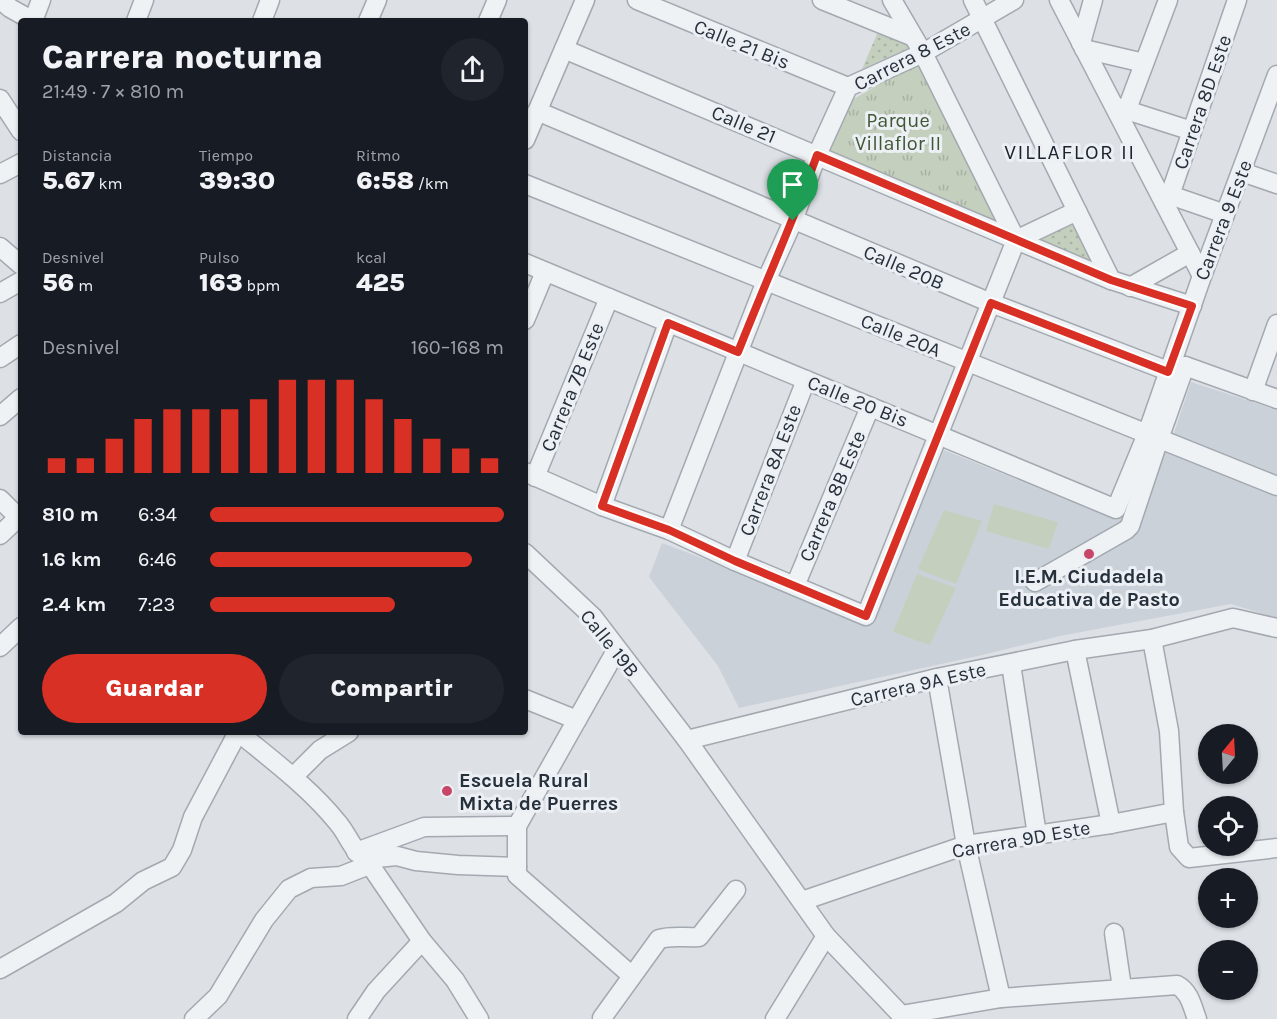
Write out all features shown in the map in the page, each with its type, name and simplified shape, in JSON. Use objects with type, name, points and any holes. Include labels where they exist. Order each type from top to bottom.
[{"type":"street","points":[[34,18],[41,0]]},
{"type":"street","points":[[137,18],[144,0]]},
{"type":"street","points":[[262,18],[270,0]]},
{"type":"street","points":[[369,18],[377,0]]},
{"type":"street","points":[[489,18],[497,0]]},
{"type":"street","points":[[528,133],[585,0]]},
{"type":"street","name":"Calle 21 Bis","points":[[637,0],[848,87]]},
{"type":"street","points":[[822,0],[911,36]]},
{"type":"street","points":[[892,0],[923,53],[1016,240]]},
{"type":"street","points":[[973,0],[1111,280]]},
{"type":"street","name":"Carrera 8 Este","points":[[669,530],[765,281],[793,221],[817,155],[848,87],[923,53],[1014,0]]},
{"type":"street","points":[[1059,0],[1083,46],[1121,108],[1168,200],[1202,276]]},
{"type":"street","points":[[1083,46],[1093,0]]},
{"type":"street","points":[[1121,108],[1144,63],[1168,0]]},
{"type":"street","name":"Carrera 8D Este","points":[[1168,200],[1237,0]]},
{"type":"street","points":[[3,7],[27,18]]},
{"type":"street","points":[[1083,46],[1144,63]]},
{"type":"street","name":"Calle 21","points":[[564,49],[1111,280],[1192,306]]},
{"type":"street","name":"Carrera 9 Este","points":[[1153,436],[1177,369],[1192,306],[1202,276],[1277,75]]},
{"type":"street","points":[[0,99],[18,126]]},
{"type":"street","points":[[1121,108],[1192,131]]},
{"type":"street","name":"Calle 20B","points":[[537,111],[991,303],[1177,369],[1277,399]]},
{"type":"street","points":[[0,174],[18,165]]},
{"type":"street","points":[[1242,172],[1277,184]]},
{"type":"street","name":"Calle 20A","points":[[528,185],[1277,486]]},
{"type":"street","points":[[1168,200],[1226,214]]},
{"type":"street","points":[[530,474],[602,506],[669,530],[735,561],[866,616],[1016,240],[1077,211]]},
{"type":"street","points":[[0,248],[18,263]]},
{"type":"street","points":[[1130,287],[1190,253]]},
{"type":"street","name":"Calle 20 Bis","points":[[528,264],[1116,509],[1153,436]]},
{"type":"street","points":[[528,313],[545,272]]},
{"type":"street","points":[[0,292],[18,283]]},
{"type":"street","name":"Carrera 7B Este","points":[[530,474],[609,298]]},
{"type":"street","points":[[602,506],[668,323]]},
{"type":"street","points":[[1253,391],[1277,324]]},
{"type":"street","points":[[0,358],[18,346]]},
{"type":"street","name":"Carrera 8A Este","points":[[735,561],[806,380]]},
{"type":"street","points":[[0,416],[18,401]]},
{"type":"street","name":"Carrera 8B Este","points":[[795,586],[870,406]]},
{"type":"street","points":[[1035,582],[1130,526],[1153,436]]},
{"type":"street","points":[[0,499],[18,515]]},
{"type":"street","points":[[0,535],[18,519]]},
{"type":"street","name":"Calle 19B","points":[[528,556],[592,617],[687,740],[826,936],[903,1017]]},
{"type":"street","name":"Carrera 9A Este","points":[[687,740],[937,678],[1075,650],[1152,639],[1233,618],[1277,628]]},
{"type":"street","points":[[0,646],[18,630]]},
{"type":"street","points":[[1152,639],[1169,731],[1174,812],[1179,847],[1189,858],[1277,848]]},
{"type":"street","points":[[617,649],[517,826],[517,875],[631,975]]},
{"type":"street","points":[[1075,650],[1111,824]]},
{"type":"street","points":[[1011,664],[1037,835]]},
{"type":"street","points":[[937,678],[966,845],[1001,998]]},
{"type":"street","points":[[528,700],[577,720]]},
{"type":"street","points":[[0,969],[116,903],[143,881],[172,867],[182,850],[193,817],[236,735]]},
{"type":"street","points":[[242,735],[293,777],[338,823],[422,941],[455,980],[479,1019]]},
{"type":"street","points":[[293,777],[321,750],[344,735]]},
{"type":"street","name":"Carrera 9D Este","points":[[802,901],[966,845],[1111,824],[1174,812]]},
{"type":"street","points":[[194,1019],[218,996],[264,920],[289,889],[311,878],[340,876],[363,859],[424,827],[517,826]]},
{"type":"street","points":[[363,859],[397,856],[416,861],[459,865],[517,867]]},
{"type":"street","points":[[602,1018],[659,939],[668,936],[699,937],[736,890]]},
{"type":"street","points":[[1114,933],[1122,988]]},
{"type":"street","points":[[775,1019],[826,936]]},
{"type":"street","points":[[357,1019],[376,991],[422,941]]},
{"type":"street","points":[[903,1017],[1001,998],[1177,985],[1184,988],[1189,996],[1197,1019]]},
{"type":"shaded area","name":"I.E.M. Ciudadela Educativa de Pasto","points":[[1191,382],[1277,410],[1277,618],[1231,604],[1060,636],[739,708],[718,666],[649,577],[662,543],[870,624],[944,450],[1116,520],[1131,510],[1163,431],[1174,433]]},
{"type":"green space","points":[[880,27],[906,38],[909,48],[862,69]]},
{"type":"green space","name":"Parque Villaflor II","points":[[919,61],[1010,234],[828,155],[852,100]]},
{"type":"green space","points":[[1075,218],[1107,277],[1027,242]]},
{"type":"green space","points":[[994,504],[1058,522],[1049,549],[986,531]]},
{"type":"green space","points":[[944,510],[982,521],[956,584],[918,569]]},
{"type":"green space","points":[[917,574],[956,588],[930,645],[893,632]]},
{"type":"place","name":"I.E.M. Ciudadela Educativa de Pasto","points":[[1089,554]]},
{"type":"place","name":"Escuela Rural Mixta de Puerres","points":[[447,791]]},
{"type":"district","name":"VILLAFLOR II","points":[[1070,152]]},
{"type":"route","points":[[817,155],[1111,280],[1192,306],[1168,372],[991,303],[866,616],[735,561],[669,530],[602,506],[668,323],[738,352],[765,281],[793,221],[817,155]]}]
